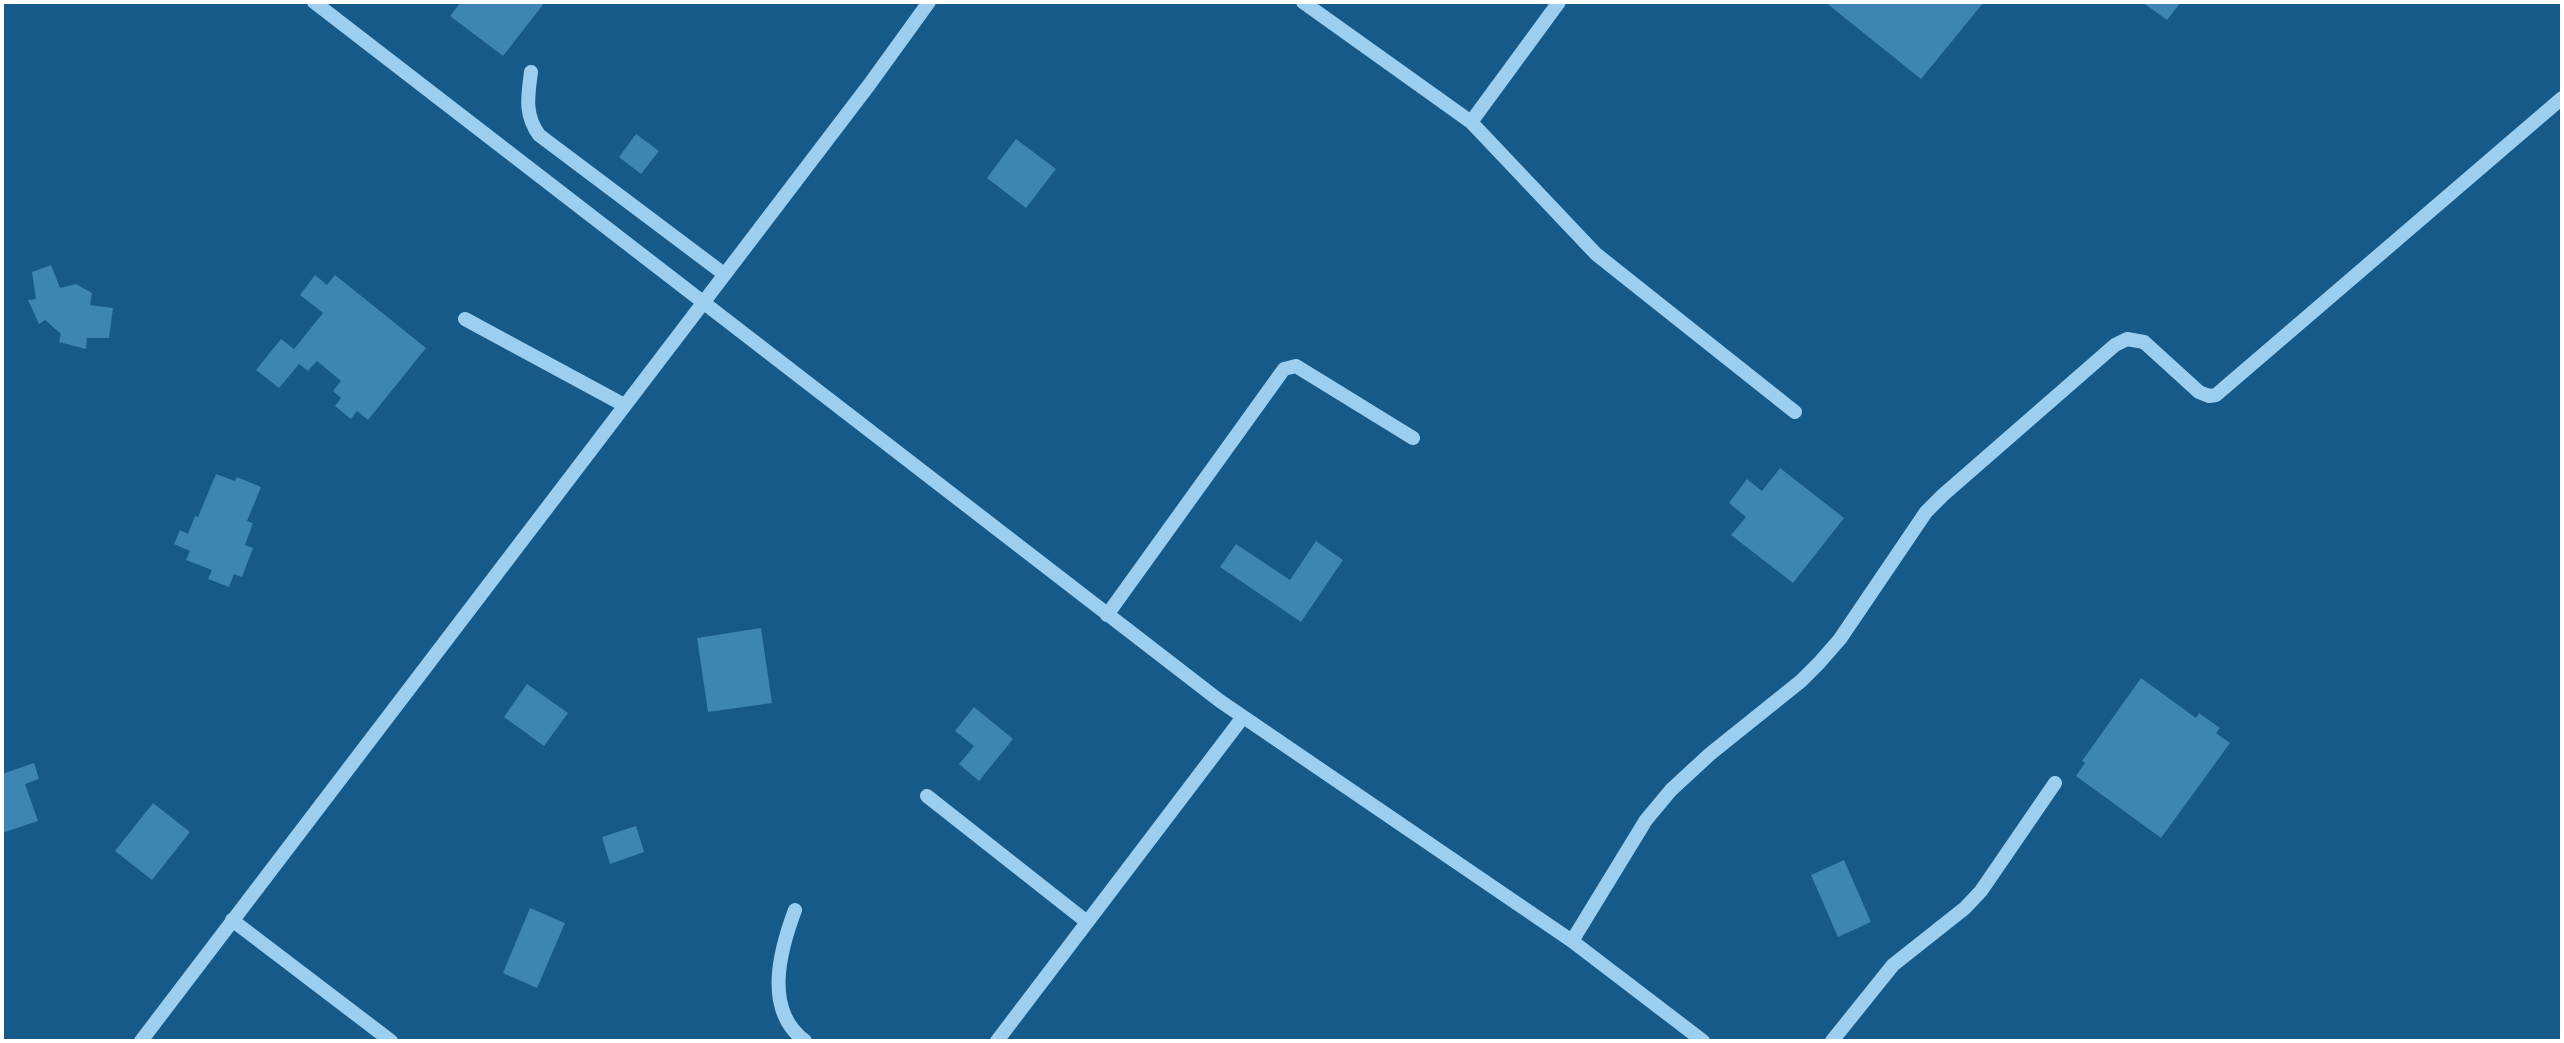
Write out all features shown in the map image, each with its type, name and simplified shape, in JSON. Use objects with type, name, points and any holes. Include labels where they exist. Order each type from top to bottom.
[{"type":"street","points":[[314,2],[1243,717],[1572,941],[1703,1041]]},
{"type":"street","points":[[141,1041],[929,2]]},
{"type":"street","points":[[1303,2],[1471,122],[1596,254],[1795,412]]},
{"type":"street","points":[[1471,122],[1559,2]]},
{"type":"street","points":[[531,72],[527,106],[530,123],[539,135],[724,274]]},
{"type":"street","points":[[1572,941],[1646,820],[1671,790],[1819,663],[1840,639],[1926,512],[2115,345],[2127,339],[2144,342],[2199,392],[2216,395],[2562,98]]},
{"type":"street","points":[[465,319],[624,405]]},
{"type":"street","points":[[1107,615],[1284,369],[1296,366],[1413,438]]},
{"type":"street","points":[[997,1041],[1243,717]]},
{"type":"street","points":[[1832,1041],[1893,965],[1955,917],[1981,891],[2055,783]]},
{"type":"street","points":[[927,796],[1087,922]]},
{"type":"street","points":[[795,910],[782,945],[779,986],[785,1016],[791,1028],[805,1041]]},
{"type":"street","points":[[232,920],[391,1041]]},
{"type":"building","points":[[461,2],[545,2],[503,56],[450,16]]},
{"type":"building","points":[[1825,2],[1984,2],[1921,79]]},
{"type":"building","points":[[2142,2],[2181,2],[2167,20]]},
{"type":"building","points":[[636,134],[659,151],[641,174],[619,157]]},
{"type":"building","points":[[1016,139],[1056,169],[1026,208],[987,178]]},
{"type":"building","points":[[51,265],[60,288],[76,284],[92,293],[90,305],[113,308],[109,338],[87,338],[86,349],[59,342],[61,334],[45,320],[39,324],[28,300],[36,299],[32,272]]},
{"type":"building","points":[[315,275],[327,285],[335,275],[426,348],[368,420],[357,411],[351,419],[335,406],[341,398],[333,391],[341,381],[317,361],[308,371],[299,364],[279,388],[256,370],[281,339],[294,349],[323,313],[300,295]]},
{"type":"building","points":[[1780,468],[1844,518],[1793,583],[1731,535],[1746,517],[1729,503],[1747,479],[1762,491]]},
{"type":"building","points":[[216,474],[235,481],[237,477],[261,487],[247,521],[253,523],[245,545],[253,548],[242,577],[234,574],[229,587],[208,579],[212,570],[186,560],[190,551],[174,544],[180,530],[188,534]]},
{"type":"building","points":[[1316,541],[1343,560],[1301,622],[1220,567],[1236,544],[1290,580]]},
{"type":"building","points":[[761,628],[772,703],[708,712],[697,638]]},
{"type":"building","points":[[2141,678],[2196,718],[2199,713],[2220,728],[2216,733],[2230,743],[2161,838],[2076,776],[2085,763],[2082,761]]},
{"type":"building","points":[[527,684],[568,713],[544,746],[504,717]]},
{"type":"building","points":[[974,707],[1013,739],[979,781],[959,764],[974,746],[955,731]]},
{"type":"building","points":[[34,763],[39,779],[25,784],[38,821],[2,833],[2,774]]},
{"type":"building","points":[[153,803],[190,832],[152,880],[115,851]]},
{"type":"building","points":[[636,826],[644,852],[610,864],[602,837]]},
{"type":"building","points":[[1844,860],[1871,922],[1838,937],[1811,875]]},
{"type":"building","points":[[530,908],[565,923],[537,988],[503,973]]}]
